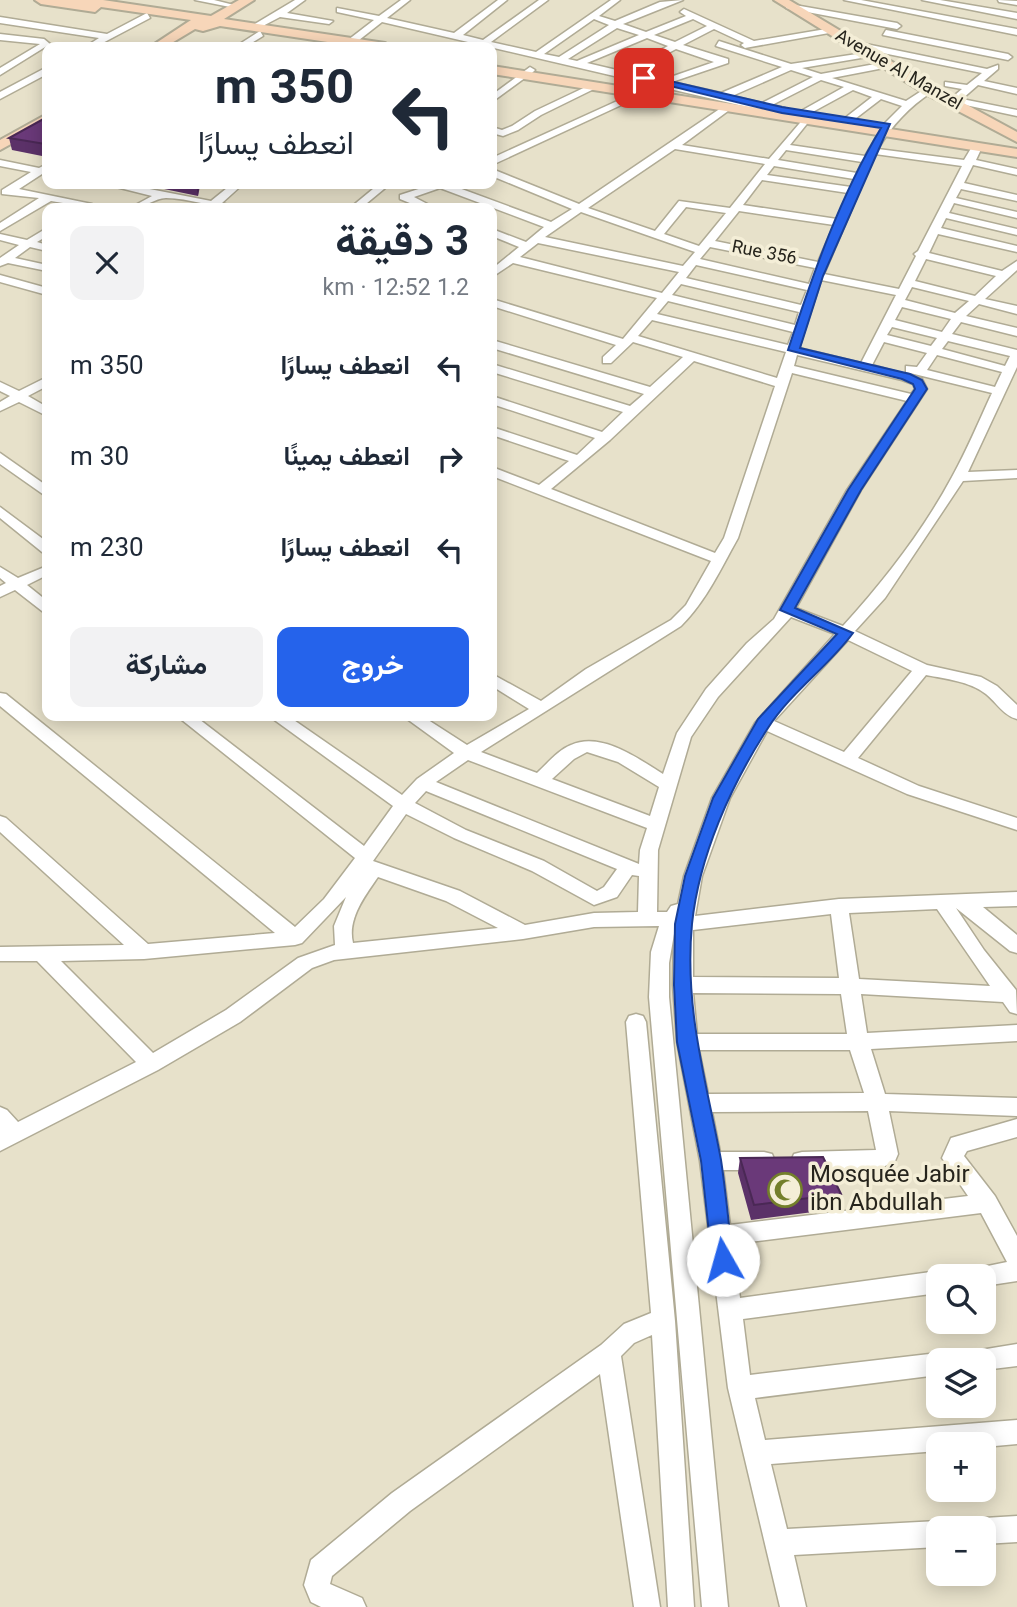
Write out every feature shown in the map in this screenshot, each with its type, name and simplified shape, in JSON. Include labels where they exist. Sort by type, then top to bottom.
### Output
[{"type":"main road","points":[[41,0],[330,42]]},
{"type":"main road","points":[[77,0],[204,23]]},
{"type":"main road","points":[[166,42],[248,0]]},
{"type":"main road","points":[[177,42],[234,2]]},
{"type":"main road","name":"Avenue Al Manzel","points":[[785,3],[865,50],[917,85],[953,101],[1017,138]]},
{"type":"main road","points":[[257,31],[306,35],[337,42]]},
{"type":"main road","points":[[497,65],[595,86],[761,106],[805,117],[848,120],[1017,153]]},
{"type":"main road","points":[[497,70],[526,72],[643,91]]},
{"type":"main road","points":[[722,101],[805,117],[1017,146]]},
{"type":"main road","points":[[0,139],[42,114]]},
{"type":"main road","points":[[0,146],[42,121]]},
{"type":"street","points":[[199,0],[234,2]]},
{"type":"street","points":[[245,42],[301,0]]},
{"type":"street","points":[[306,35],[353,0]]},
{"type":"street","points":[[354,42],[406,0]]},
{"type":"street","points":[[456,36],[503,0]]},
{"type":"street","points":[[340,10],[485,42],[544,0]]},
{"type":"street","points":[[538,54],[616,0]]},
{"type":"street","points":[[562,59],[616,24],[661,2],[679,0]]},
{"type":"street","points":[[848,0],[865,1],[1017,32]]},
{"type":"street","points":[[502,262],[672,146],[722,101],[791,67],[834,60],[865,50],[930,0],[1017,16]]},
{"type":"street","points":[[732,48],[826,29],[865,1]]},
{"type":"street","points":[[661,2],[754,44]]},
{"type":"street","points":[[785,3],[897,26]]},
{"type":"street","points":[[279,14],[329,20]]},
{"type":"street","points":[[98,42],[147,16]]},
{"type":"street","points":[[592,16],[723,62]]},
{"type":"street","points":[[579,63],[693,16]]},
{"type":"street","points":[[0,20],[108,37]]},
{"type":"street","points":[[965,30],[974,23]]},
{"type":"street","points":[[624,73],[714,25]]},
{"type":"street","points":[[34,41],[59,29]]},
{"type":"street","points":[[886,33],[1008,57]]},
{"type":"street","points":[[0,37],[42,43]]},
{"type":"street","points":[[794,37],[804,42]]},
{"type":"street","points":[[5,949],[41,953],[144,952],[295,938],[331,904],[367,863],[403,805],[423,783],[541,709],[592,673],[676,623],[692,607],[721,560],[731,538],[818,276],[857,184],[885,129],[908,105],[928,60],[956,38],[1017,50]]},
{"type":"street","points":[[719,44],[908,105]]},
{"type":"street","points":[[497,45],[665,82],[722,101]]},
{"type":"street","points":[[0,72],[42,46]]},
{"type":"street","points":[[865,50],[998,69]]},
{"type":"street","points":[[953,101],[998,69],[1017,50]]},
{"type":"street","points":[[497,160],[643,91],[748,53]]},
{"type":"street","points":[[824,54],[834,60]]},
{"type":"street","points":[[761,106],[820,77],[886,65]]},
{"type":"street","points":[[9,66],[42,73]]},
{"type":"street","points":[[497,94],[526,72]]},
{"type":"street","points":[[0,96],[42,74]]},
{"type":"street","points":[[948,83],[1017,91]]},
{"type":"street","points":[[497,131],[503,133],[515,128],[538,113],[595,86]]},
{"type":"street","points":[[607,360],[664,298],[805,117],[852,87]]},
{"type":"street","points":[[848,120],[878,95],[899,90]]},
{"type":"street","points":[[953,101],[1017,113]]},
{"type":"street","points":[[672,146],[857,184]]},
{"type":"street","points":[[783,147],[968,163],[1017,172]]},
{"type":"street","points":[[867,363],[976,147]]},
{"type":"street","points":[[0,163],[42,170]]},
{"type":"street","points":[[5,193],[42,172]]},
{"type":"street","name":"Rue 356","points":[[497,174],[581,209],[657,235],[818,276]]},
{"type":"street","points":[[760,177],[857,184]]},
{"type":"street","points":[[957,185],[1017,198]]},
{"type":"street","points":[[5,193],[49,197],[99,195],[125,189]]},
{"type":"street","points":[[148,189],[196,203]]},
{"type":"street","points":[[206,203],[230,189]]},
{"type":"street","points":[[361,203],[379,189]]},
{"type":"street","points":[[418,203],[404,197],[427,189]]},
{"type":"street","points":[[455,189],[492,203]]},
{"type":"street","points":[[145,203],[164,194]]},
{"type":"street","points":[[0,228],[49,197]]},
{"type":"street","points":[[949,199],[1017,215]]},
{"type":"street","points":[[657,235],[683,203],[840,223]]},
{"type":"street","points":[[497,205],[552,226]]},
{"type":"street","points":[[941,214],[1017,232]]},
{"type":"street","points":[[933,229],[1017,249]]},
{"type":"street","points":[[497,233],[685,270],[818,276],[902,292],[977,300],[1017,310]]},
{"type":"street","points":[[3,261],[42,234]]},
{"type":"street","points":[[0,237],[42,247]]},
{"type":"street","points":[[920,254],[1004,275]]},
{"type":"street","points":[[3,261],[42,267]]},
{"type":"street","points":[[502,262],[800,330]]},
{"type":"street","points":[[920,371],[959,316],[1017,264]]},
{"type":"street","points":[[685,270],[806,310]]},
{"type":"street","points":[[0,278],[42,291]]},
{"type":"street","points":[[902,292],[959,316],[1017,332]]},
{"type":"street","points":[[497,303],[783,384]]},
{"type":"street","points":[[649,316],[794,350],[920,371],[998,391]]},
{"type":"street","points":[[887,322],[945,336],[1014,362]]},
{"type":"street","points":[[880,337],[934,351],[1014,362]]},
{"type":"street","points":[[497,346],[652,392]]},
{"type":"street","points":[[540,491],[605,437],[691,357]]},
{"type":"street","points":[[715,1607],[659,997],[660,950],[681,916],[721,798],[763,723],[880,595],[959,477],[1014,362]]},
{"type":"street","points":[[647,918],[649,850],[683,737],[712,693],[753,646],[780,622],[854,490],[921,389],[914,379],[867,363]]},
{"type":"street","points":[[788,368],[916,399]]},
{"type":"street","points":[[497,370],[633,411]]},
{"type":"street","points":[[0,407],[42,384]]},
{"type":"street","points":[[0,386],[42,409]]},
{"type":"street","points":[[497,402],[605,437]]},
{"type":"street","points":[[497,433],[579,460]]},
{"type":"street","points":[[0,457],[42,489]]},
{"type":"street","points":[[497,473],[721,560]]},
{"type":"street","points":[[959,477],[1017,474]]},
{"type":"street","points":[[0,511],[42,544]]},
{"type":"street","points":[[0,571],[42,604]]},
{"type":"street","points":[[0,592],[42,572]]},
{"type":"street","points":[[787,610],[846,633],[922,669],[975,681],[991,690],[1016,711]]},
{"type":"street","points":[[847,760],[922,669]]},
{"type":"street","points":[[497,682],[541,709]]},
{"type":"street","points":[[0,698],[295,938]]},
{"type":"street","points":[[191,721],[367,863],[453,896],[523,932]]},
{"type":"street","points":[[284,721],[403,805],[460,834],[538,866],[594,898],[612,892],[628,867]]},
{"type":"street","points":[[419,721],[467,753],[656,825]]},
{"type":"street","points":[[763,723],[913,790],[1017,824]]},
{"type":"street","points":[[540,780],[568,754],[580,747],[596,746],[668,785]]},
{"type":"street","points":[[423,783],[648,875]]},
{"type":"street","points":[[0,822],[144,952]]},
{"type":"street","points":[[345,951],[342,937],[345,924],[367,863]]},
{"type":"street","points":[[594,898],[594,920]]},
{"type":"street","points":[[0,1116],[7,1138],[151,1064],[233,1016],[305,963],[345,951],[523,932],[594,920],[1017,899]]},
{"type":"street","points":[[941,901],[1013,1000]]},
{"type":"street","points":[[964,902],[1017,946]]},
{"type":"street","points":[[711,1161],[879,1160],[887,1154],[877,1102],[858,1042],[839,906]]},
{"type":"street","points":[[681,916],[687,1042],[711,1161],[740,1388],[793,1607]]},
{"type":"street","points":[[41,953],[151,1064]]},
{"type":"street","points":[[683,985],[849,986],[1013,1000]]},
{"type":"street","points":[[636,1022],[663,1321],[681,1607]]},
{"type":"street","points":[[687,1042],[858,1042],[1017,1033]]},
{"type":"street","points":[[698,1104],[877,1102],[1017,1107]]},
{"type":"street","points":[[1017,1128],[959,1144],[953,1157],[987,1203],[1017,1258]]},
{"type":"street","points":[[719,1236],[987,1203]]},
{"type":"street","points":[[996,1274],[1017,1271]]},
{"type":"street","points":[[730,1310],[926,1284]]},
{"type":"street","points":[[353,1607],[320,1593],[317,1585],[320,1570],[401,1502],[609,1353],[622,1336],[641,1325],[663,1321]]},
{"type":"street","points":[[609,1353],[647,1607]]},
{"type":"street","points":[[996,1358],[1017,1355]]},
{"type":"street","points":[[740,1388],[926,1365]]},
{"type":"street","points":[[756,1454],[1017,1432]]},
{"type":"street","points":[[996,1530],[1017,1529]]},
{"type":"street","points":[[776,1543],[926,1535]]},
{"type":"building","points":[[42,120],[42,144],[9,138]]},
{"type":"building","points":[[823,1157],[841,1194],[754,1205],[740,1158]]},
{"type":"place","name":"Mosquée Jabir ibn Abdullah","points":[[785,1190]]},
{"type":"route","points":[[644,78],[782,110],[887,126],[872,151],[817,276],[794,350],[914,379],[921,389],[854,490],[787,610],[846,633],[763,723],[721,798],[693,876],[684,924],[683,985],[687,1042],[711,1161],[723,1260]]}]
